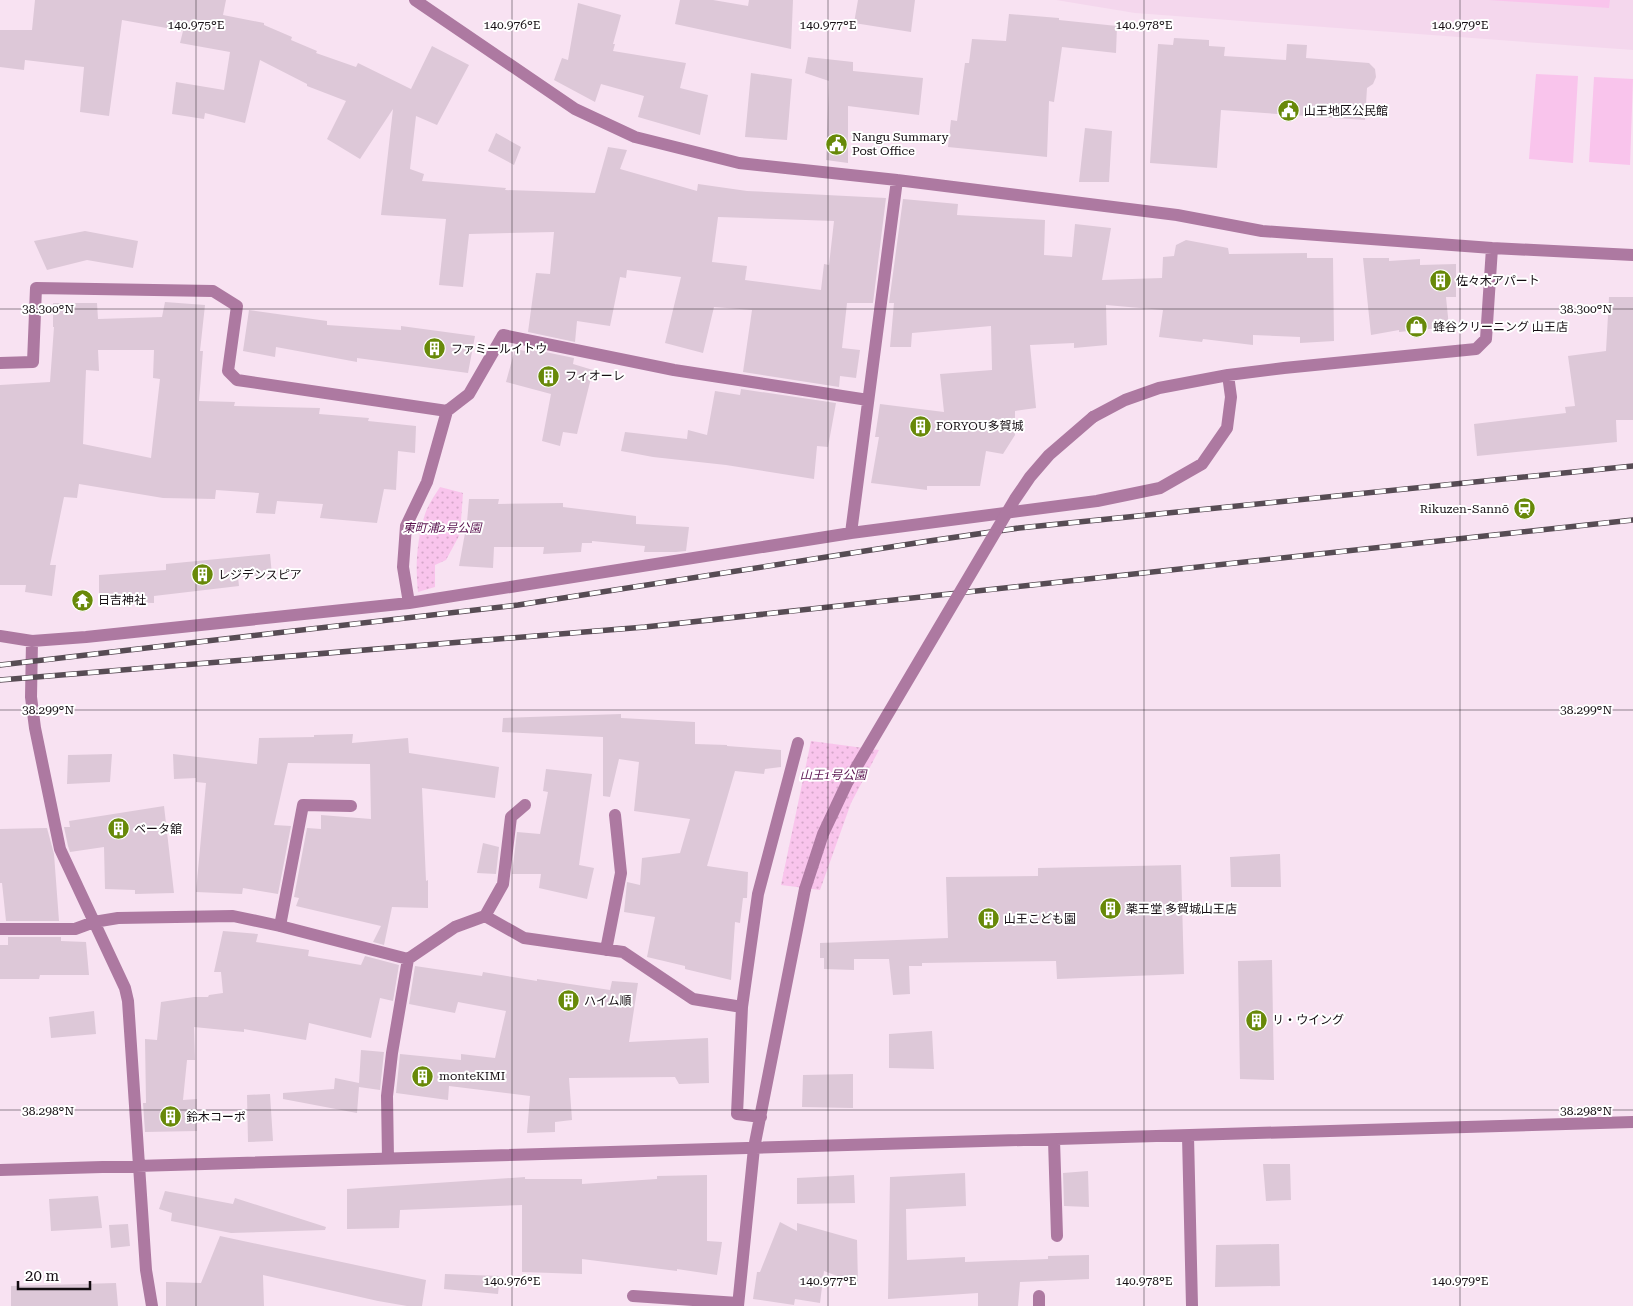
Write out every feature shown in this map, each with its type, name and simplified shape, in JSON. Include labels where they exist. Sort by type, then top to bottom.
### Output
[{"type":"street","points":[[415,0],[575,108],[635,137],[739,163],[897,180],[1177,215],[1262,231],[1633,256]]},
{"type":"street","points":[[851,533],[897,180]]},
{"type":"street","points":[[634,1296],[738,1304],[754,1148],[805,889],[823,834],[847,783],[1015,499],[1049,454],[1093,417],[1125,400],[1159,388],[1228,375],[1284,368],[1476,349],[1486,339],[1492,248]]},
{"type":"street","points":[[0,363],[34,362],[36,288],[213,291],[237,306],[228,371],[237,380],[447,411]]},
{"type":"street","points":[[409,603],[404,567],[406,526],[427,482],[447,411],[470,394],[503,335],[674,370],[868,400]]},
{"type":"street","points":[[0,636],[32,641],[86,637],[409,603],[851,533],[1097,501],[1160,488],[1202,464],[1227,428],[1231,397],[1228,375]]},
{"type":"street","points":[[32,641],[31,697],[35,728],[60,849],[125,988],[128,1001],[146,1270],[152,1306]]},
{"type":"street","points":[[761,1117],[737,1114],[742,1007],[758,894],[798,743]]},
{"type":"street","points":[[280,926],[303,805],[351,806]]},
{"type":"street","points":[[388,1159],[387,1096],[392,1053],[408,958],[455,927],[485,916],[503,884],[511,817],[525,805]]},
{"type":"street","points":[[606,950],[621,873],[615,815]]},
{"type":"street","points":[[0,929],[75,929],[94,922],[118,918],[234,916],[408,958]]},
{"type":"street","points":[[485,916],[524,938],[623,952],[693,999],[742,1007]]},
{"type":"street","points":[[0,1170],[1633,1122]]},
{"type":"street","points":[[1188,1136],[1192,1306]]},
{"type":"street","points":[[1054,1140],[1056,1236]]},
{"type":"shaded area","points":[[1056,0],[1633,0],[1633,50],[1135,13]]},
{"type":"green space","points":[[1489,0],[1610,0],[1609,8]]},
{"type":"green space","points":[[1536,74],[1578,76],[1573,163],[1529,159]]},
{"type":"green space","points":[[1594,77],[1633,79],[1630,165],[1589,162]]},
{"type":"green space","name":"東町浦2号公園","points":[[440,487],[463,493],[460,534],[446,560],[435,565],[435,587],[418,592],[418,543],[422,523],[426,511]]},
{"type":"green space","name":"山王1号公園","points":[[811,741],[879,750],[851,803],[820,890],[781,885]]},
{"type":"building","points":[[35,0],[226,0],[223,15],[264,23],[264,25],[292,37],[291,40],[317,51],[316,53],[356,67],[358,63],[411,89],[432,46],[469,65],[437,125],[416,116],[410,169],[424,174],[422,181],[506,188],[505,190],[595,193],[608,147],[627,150],[620,169],[697,191],[698,184],[747,191],[886,198],[873,303],[847,303],[842,348],[860,350],[856,378],[840,376],[839,387],[743,372],[752,310],[714,307],[703,353],[665,343],[681,277],[627,270],[626,278],[620,277],[610,326],[577,321],[575,342],[528,332],[536,273],[550,274],[554,232],[469,234],[463,287],[439,285],[446,219],[381,215],[393,109],[360,159],[327,139],[346,101],[307,86],[307,84],[260,60],[245,123],[205,113],[204,119],[172,114],[176,82],[224,90],[230,52],[180,43],[183,31],[122,20],[109,116],[80,112],[84,67],[25,60],[24,70],[0,67],[0,30],[32,30]],"holes":[[[718,217],[834,221],[829,265],[824,264],[821,290],[745,280],[747,266],[712,262]]]},
{"type":"building","points":[[680,0],[713,0],[748,6],[749,0],[793,0],[791,49],[675,24]]},
{"type":"building","points":[[858,0],[915,0],[911,32],[854,23]]},
{"type":"building","points":[[578,3],[621,15],[613,44],[615,44],[613,51],[686,63],[680,88],[708,95],[700,135],[638,117],[644,96],[601,84],[595,102],[554,80],[562,58],[568,60]]},
{"type":"building","points":[[1009,14],[1059,18],[1059,20],[1117,26],[1116,53],[1062,47],[1054,102],[1049,101],[1047,157],[948,147],[951,120],[957,121],[965,63],[969,63],[972,39],[1006,41]]},
{"type":"building","points":[[1174,38],[1209,40],[1209,46],[1225,47],[1224,56],[1286,60],[1287,44],[1307,45],[1306,58],[1369,63],[1375,69],[1376,77],[1373,84],[1367,88],[1365,120],[1221,110],[1217,168],[1150,163],[1158,44],[1173,45]]},
{"type":"building","points":[[808,57],[853,62],[853,71],[923,78],[919,115],[848,106],[848,163],[826,160],[829,81],[805,73]]},
{"type":"building","points":[[751,73],[792,79],[787,140],[745,137]]},
{"type":"building","points":[[1085,128],[1112,131],[1109,182],[1079,182]]},
{"type":"building","points":[[496,133],[521,147],[514,165],[488,151]]},
{"type":"building","points":[[903,199],[958,204],[957,215],[1045,220],[1044,255],[1072,257],[1075,224],[1111,228],[1102,280],[1162,278],[1163,257],[1174,256],[1176,245],[1186,240],[1228,248],[1229,254],[1307,253],[1307,258],[1333,258],[1334,341],[1300,343],[1300,337],[1253,335],[1253,345],[1203,339],[1202,342],[1159,337],[1163,310],[1106,305],[1107,345],[1074,348],[1074,343],[1030,345],[1036,408],[1015,411],[1015,435],[1003,454],[986,451],[980,486],[927,486],[927,490],[871,483],[879,437],[875,437],[880,404],[944,412],[940,374],[992,370],[991,326],[912,333],[911,347],[890,347],[894,303],[889,303]]},
{"type":"building","points":[[85,231],[138,241],[133,268],[87,260],[47,270],[34,241]]},
{"type":"building","points":[[1363,258],[1389,258],[1389,261],[1420,259],[1420,265],[1456,264],[1456,297],[1446,297],[1449,327],[1399,332],[1399,330],[1371,335]]},
{"type":"building","points":[[1609,297],[1633,297],[1633,420],[1616,420],[1617,442],[1477,456],[1474,424],[1566,413],[1565,407],[1575,406],[1568,356],[1606,351]]},
{"type":"building","points":[[165,302],[205,305],[200,351],[203,351],[199,401],[235,402],[234,406],[320,408],[319,414],[369,418],[368,421],[416,426],[415,453],[398,451],[396,490],[384,489],[377,523],[320,518],[323,504],[277,501],[275,514],[256,513],[259,493],[216,490],[215,499],[163,498],[79,484],[77,498],[64,497],[50,565],[56,565],[52,596],[25,592],[26,585],[0,585],[0,385],[50,382],[54,327],[53,303],[97,303],[98,319],[162,317]],"holes":[[[98,350],[154,350],[153,378],[160,379],[151,458],[83,444],[86,370],[99,371]]]},
{"type":"building","points":[[249,310],[327,321],[327,325],[401,330],[401,326],[475,336],[468,373],[357,358],[357,362],[276,347],[275,357],[243,351]]},
{"type":"building","name":"フィオーレ","points":[[526,348],[574,358],[573,364],[593,370],[577,434],[563,432],[560,446],[542,441],[551,394],[506,382],[515,349],[525,351]]},
{"type":"building","points":[[741,389],[836,403],[828,447],[817,446],[814,479],[621,451],[625,432],[687,439],[688,430],[707,435],[715,391],[740,395]]},
{"type":"building","points":[[469,499],[499,499],[498,504],[563,503],[563,507],[636,516],[636,524],[689,527],[686,551],[644,552],[645,546],[592,541],[592,543],[582,543],[581,552],[543,554],[544,547],[494,547],[493,568],[459,566]]},
{"type":"building","points":[[270,554],[272,575],[238,577],[239,586],[154,596],[154,603],[99,602],[99,575],[166,570],[166,564]]},
{"type":"building","points":[[621,714],[621,718],[695,722],[695,744],[781,750],[781,767],[765,769],[764,774],[735,771],[707,866],[748,872],[747,898],[743,898],[740,923],[735,922],[731,980],[685,969],[685,966],[647,957],[655,917],[624,912],[627,882],[640,885],[642,858],[680,853],[690,819],[634,811],[639,762],[619,759],[610,797],[603,796],[603,737],[502,732],[503,718]]},
{"type":"building","points":[[353,734],[352,743],[408,738],[409,753],[499,767],[495,798],[422,788],[428,908],[392,907],[384,945],[373,942],[381,926],[296,906],[299,898],[294,897],[307,828],[321,829],[321,815],[371,819],[370,764],[288,763],[274,825],[291,826],[278,894],[243,888],[242,894],[196,892],[206,783],[196,782],[196,778],[174,779],[173,754],[257,764],[259,738]]},
{"type":"building","points":[[112,754],[110,782],[67,784],[68,755]]},
{"type":"building","points":[[546,769],[592,774],[579,865],[594,868],[587,899],[539,888],[541,874],[512,874],[517,832],[540,834],[548,792],[543,791]]},
{"type":"building","points":[[164,806],[174,893],[135,894],[135,890],[105,889],[104,847],[70,852],[64,827],[70,827],[69,821]]},
{"type":"building","points":[[47,828],[54,854],[59,921],[6,921],[2,883],[0,883],[0,829]]},
{"type":"building","points":[[483,843],[499,847],[496,874],[477,873]]},
{"type":"building","points":[[1280,854],[1281,887],[1231,887],[1230,857]]},
{"type":"building","points":[[1181,865],[1184,974],[1057,979],[1056,961],[922,963],[922,966],[909,966],[910,994],[893,995],[889,959],[854,959],[854,970],[824,969],[824,958],[820,958],[820,943],[948,938],[946,877],[1038,876],[1038,868]]},
{"type":"building","points":[[223,931],[258,934],[256,942],[309,950],[308,956],[361,965],[365,956],[399,965],[393,1001],[380,998],[371,1038],[309,1023],[306,1040],[244,1029],[244,1032],[194,1027],[195,1060],[187,1060],[183,1100],[197,1099],[197,1131],[145,1132],[143,1103],[146,1103],[145,1039],[157,1040],[161,1002],[208,997],[209,995],[223,993],[221,972],[214,972]]},
{"type":"building","points":[[8,937],[61,937],[61,941],[86,942],[89,975],[40,975],[39,979],[0,979],[0,945],[8,945]]},
{"type":"building","name":"リ・ウイング","points":[[1272,960],[1274,1080],[1240,1079],[1238,961]]},
{"type":"building","points":[[415,966],[482,976],[483,972],[610,990],[612,981],[638,983],[629,1042],[708,1038],[709,1083],[679,1084],[675,1077],[569,1078],[572,1120],[555,1122],[555,1132],[527,1133],[530,1096],[449,1086],[448,1100],[396,1093],[400,1054],[461,1060],[461,1054],[495,1058],[506,1011],[458,1002],[455,1013],[409,1004]]},
{"type":"building","points":[[94,1011],[96,1034],[51,1038],[49,1017]]},
{"type":"building","points":[[932,1031],[934,1069],[889,1068],[889,1034]]},
{"type":"building","points":[[361,1050],[384,1052],[380,1090],[359,1087],[357,1113],[283,1099],[283,1093],[334,1089],[335,1078],[359,1083]]},
{"type":"building","points":[[853,1074],[853,1108],[802,1107],[803,1075]]},
{"type":"building","points":[[270,1094],[273,1141],[248,1142],[247,1095]]},
{"type":"building","points":[[1263,1164],[1290,1164],[1291,1200],[1266,1201]]},
{"type":"building","points":[[1088,1171],[1089,1207],[1064,1206],[1063,1173]]},
{"type":"building","points":[[965,1173],[966,1206],[906,1209],[907,1260],[965,1257],[965,1262],[1048,1259],[1048,1256],[1089,1255],[1089,1279],[1020,1282],[1018,1306],[978,1306],[978,1293],[888,1299],[890,1177]]},
{"type":"building","points":[[707,1175],[707,1241],[722,1242],[717,1275],[582,1259],[582,1274],[522,1272],[522,1205],[400,1210],[399,1228],[347,1229],[347,1189],[525,1177],[525,1179],[582,1179],[582,1184],[657,1179],[657,1176]]},
{"type":"building","points":[[854,1175],[855,1203],[797,1204],[797,1178]]},
{"type":"building","points":[[165,1191],[233,1204],[235,1198],[326,1227],[325,1230],[231,1233],[171,1221],[172,1213],[159,1209]]},
{"type":"building","points":[[98,1196],[102,1228],[51,1231],[49,1199]]},
{"type":"building","points":[[780,1222],[797,1231],[797,1223],[857,1240],[858,1284],[824,1271],[820,1303],[795,1299],[794,1305],[753,1299],[757,1272],[760,1272]]},
{"type":"building","points":[[128,1224],[130,1246],[111,1248],[109,1225]]},
{"type":"building","points":[[220,1236],[426,1280],[422,1306],[407,1306],[378,1301],[263,1275],[264,1306],[166,1306],[166,1282],[201,1283]]},
{"type":"building","points":[[1279,1244],[1280,1286],[1215,1287],[1216,1245]]},
{"type":"building","points":[[445,1274],[500,1276],[498,1294],[444,1289]]},
{"type":"building","points":[[116,1283],[118,1306],[11,1306],[11,1286]]},
{"type":"railway","points":[[0,665],[518,605],[1019,528],[1633,466]]},
{"type":"railway","points":[[0,680],[645,627],[1633,520]]},
{"type":"place","name":"山王地区公民館","points":[[1288,111]]},
{"type":"place","name":"Nangu Summary Post Office","points":[[836,144]]},
{"type":"place","name":"佐々木アパート","points":[[1440,281]]},
{"type":"place","name":"蜂谷クリーニング 山王店","points":[[1417,327]]},
{"type":"place","name":"ファミールイトウ","points":[[435,349]]},
{"type":"place","name":"フィオーレ","points":[[549,376]]},
{"type":"place","name":"FORYOU多賀城","points":[[920,426]]},
{"type":"place","name":"Rikuzen-Sannō","points":[[1525,509]]},
{"type":"place","name":"レジデンスピア","points":[[202,575]]},
{"type":"place","name":"日吉神社","points":[[82,600]]},
{"type":"place","name":"ベータ舘","points":[[118,829]]},
{"type":"place","name":"薬王堂 多賀城山王店","points":[[1110,909]]},
{"type":"place","name":"山王こども園","points":[[988,919]]},
{"type":"place","name":"ハイム順","points":[[568,1001]]},
{"type":"place","name":"リ・ウイング","points":[[1256,1020]]},
{"type":"place","name":"monteKIMI","points":[[423,1076]]},
{"type":"place","name":"鈴木コーポ","points":[[170,1117]]}]
